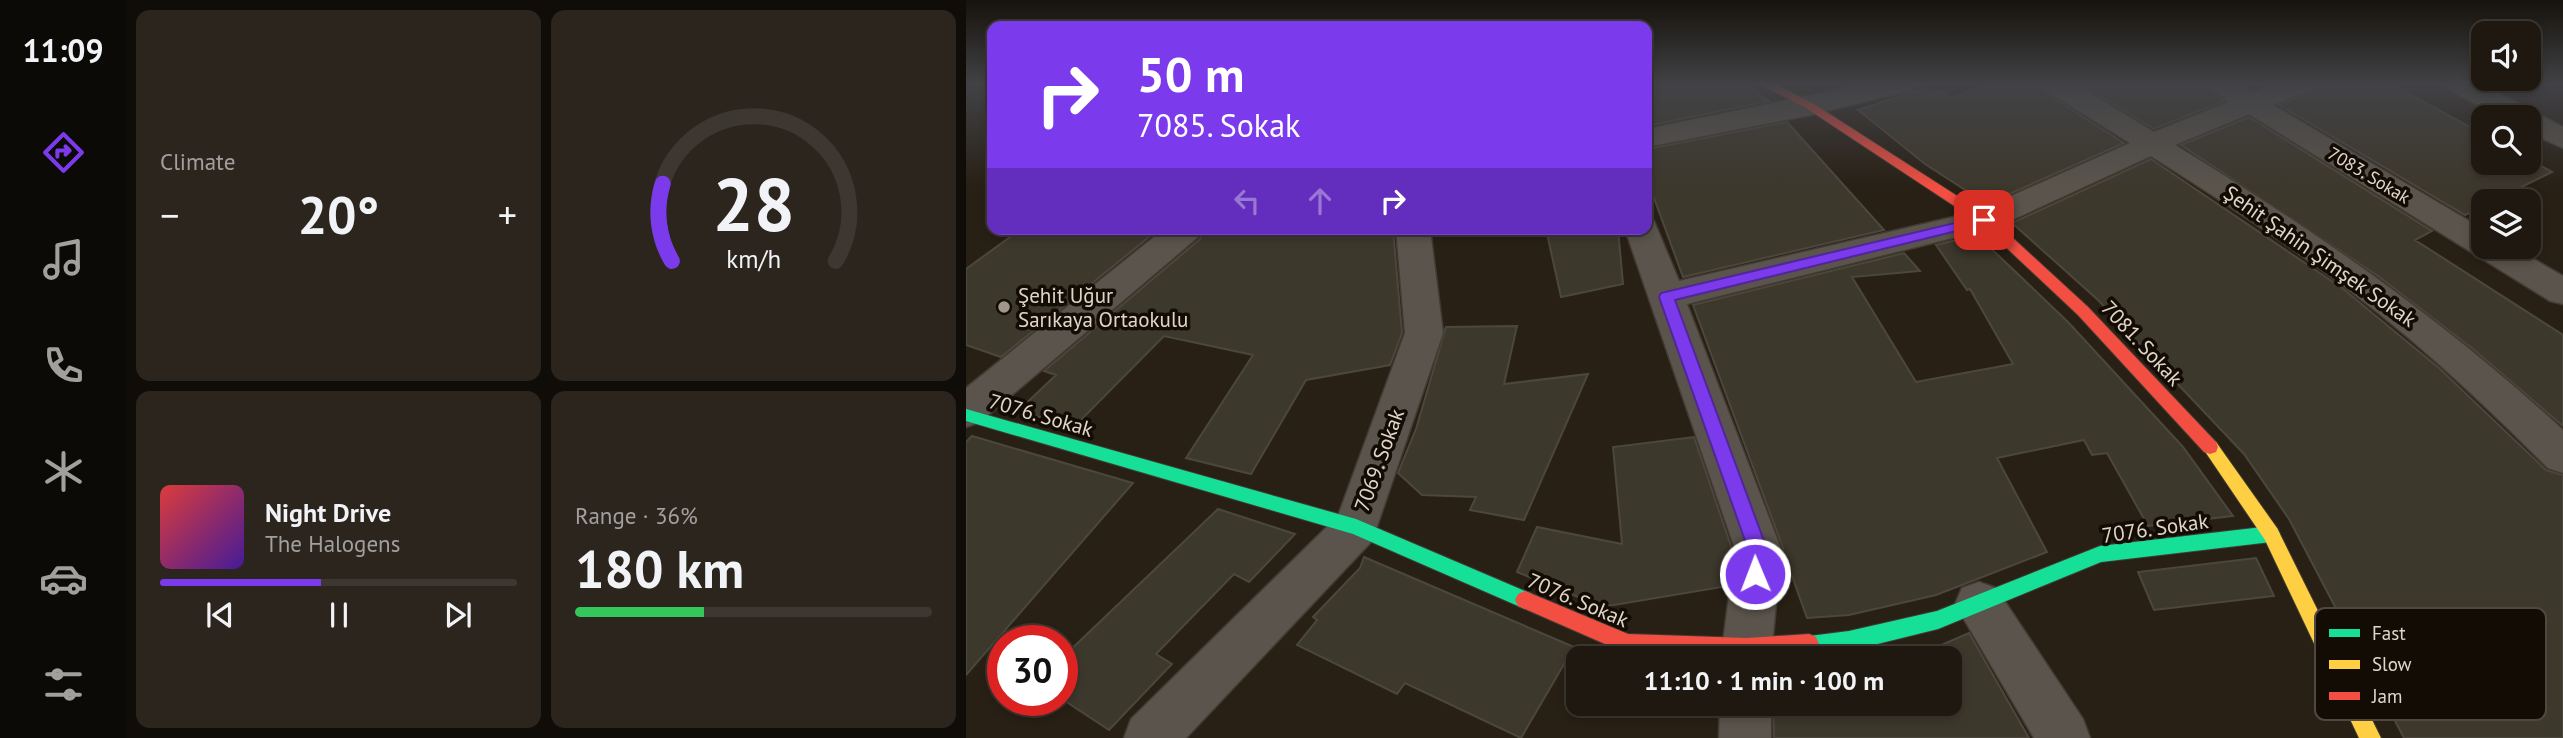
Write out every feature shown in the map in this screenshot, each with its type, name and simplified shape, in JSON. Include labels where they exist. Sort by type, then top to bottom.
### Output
[{"type":"street","points":[[1652,137],[1747,118]]},
{"type":"street","name":"7081. Sokak","points":[[1829,118],[1984,220],[2083,311],[2199,433],[2227,467],[2271,534],[2315,625]]},
{"type":"street","name":"Şehit Şahin Şimşek Sokak","points":[[2112,118],[2211,178],[2391,304],[2496,392],[2563,456]]},
{"type":"street","points":[[1666,297],[1984,220],[2213,118]]},
{"type":"street","name":"7083. Sokak","points":[[2276,118],[2471,237]]},
{"type":"street","points":[[2541,127],[2563,139]]},
{"type":"street","points":[[966,413],[1179,235]]},
{"type":"street","name":"7069. Sokak","points":[[1150,738],[1356,527],[1424,333],[1414,235]]},
{"type":"street","points":[[1644,235],[1758,549],[1747,646]]},
{"type":"street","points":[[2508,259],[2563,292]]},
{"type":"street","name":"7076. Sokak","points":[[966,413],[1356,527],[1628,644],[1654,646]]},
{"type":"street","name":"7076. Sokak","points":[[1801,646],[1849,640],[1938,620],[2101,554],[2271,534]]},
{"type":"street","points":[[1979,604],[2064,738]]},
{"type":"street","points":[[1745,738],[1746,716]]},
{"type":"street","name":"7081. Sokak","points":[[2361,720],[2370,738]]},
{"type":"building","points":[[1652,118],[1684,118],[1652,125]]},
{"type":"building","points":[[1868,118],[2085,118],[2124,143],[1987,204],[1925,164]]},
{"type":"building","points":[[2137,118],[2180,118],[2154,129]]},
{"type":"building","points":[[2251,118],[2432,231],[2415,240],[2563,335],[2563,426],[2473,349],[2378,276],[2181,145]]},
{"type":"building","points":[[2302,118],[2454,118],[2471,127],[2471,175],[2541,175],[2541,166],[2552,172],[2517,189],[2471,189],[2471,212],[2465,215]]},
{"type":"building","points":[[1787,122],[1884,230],[1683,277],[1652,193],[1652,148]]},
{"type":"building","points":[[2151,159],[2342,288],[2439,368],[2546,470],[2563,475],[2563,738],[2404,738],[2395,720],[2546,720],[2546,608],[2336,608],[2289,519],[2244,454],[2098,300],[2012,223]]},
{"type":"building","name":"Şehit Uğur Sarıkaya Ortaokulu","points":[[1013,235],[1152,235],[1001,357],[966,345],[966,269]]},
{"type":"building","points":[[1202,235],[1394,235],[1402,333],[1390,365],[1306,380],[1251,474],[1186,458],[1253,355],[1164,336],[1074,427],[1018,411],[1056,375],[1044,371]]},
{"type":"building","points":[[1547,235],[1619,235],[1623,284],[1561,297]]},
{"type":"building","points":[[1977,235],[2068,322],[2183,447],[2233,516],[2148,526],[2107,453],[2092,455],[2084,440],[1997,458],[2047,552],[1936,595],[1849,615],[1807,618],[1792,576],[1781,578],[1783,548],[1693,305],[1904,253],[1920,271],[1852,277],[1916,382],[2013,364],[1970,289],[1967,290],[1936,245]]},
{"type":"building","points":[[1517,326],[1504,384],[1588,374],[1524,520],[1470,510],[1476,497],[1422,495],[1398,473],[1416,429],[1446,327]]},
{"type":"building","points":[[972,436],[1133,483],[1009,625],[987,625],[987,651],[966,675],[966,442]]},
{"type":"building","points":[[1694,437],[1732,549],[1728,586],[1602,607],[1517,572],[1537,527],[1622,544],[1613,447]]},
{"type":"building","points":[[1218,509],[1295,534],[1249,582],[1234,574],[1156,654],[1172,664],[1109,730],[1078,710],[1078,643]]},
{"type":"building","points":[[1364,557],[1572,646],[1566,646],[1566,661],[1521,738],[1405,683],[1397,694],[1297,645],[1317,620],[1313,617],[1360,568]]},
{"type":"building","points":[[2256,558],[2274,596],[2154,610],[2138,572]]},
{"type":"building","points":[[1969,633],[2029,738],[1774,738],[1773,716],[1962,716],[1962,646],[1939,646]]},
{"type":"traffic: fast","points":[[966,415],[1356,527],[1525,600]]},
{"type":"traffic: fast","points":[[1809,644],[1849,641],[1938,620],[2100,554],[2271,534]]},
{"type":"traffic: slow","points":[[2210,447],[2271,534],[2315,625]]},
{"type":"traffic: slow","points":[[2361,720],[2370,738]]},
{"type":"traffic: jam","points":[[1829,118],[1985,220],[2083,311],[2210,447]]},
{"type":"traffic: jam","points":[[1525,600],[1628,644],[1747,648],[1809,644]]},
{"type":"place","name":"Şehit Uğur Sarıkaya Ortaokulu","points":[[1004,307]]},
{"type":"route","points":[[1755,574],[1758,549],[1666,297],[1984,220]]}]
